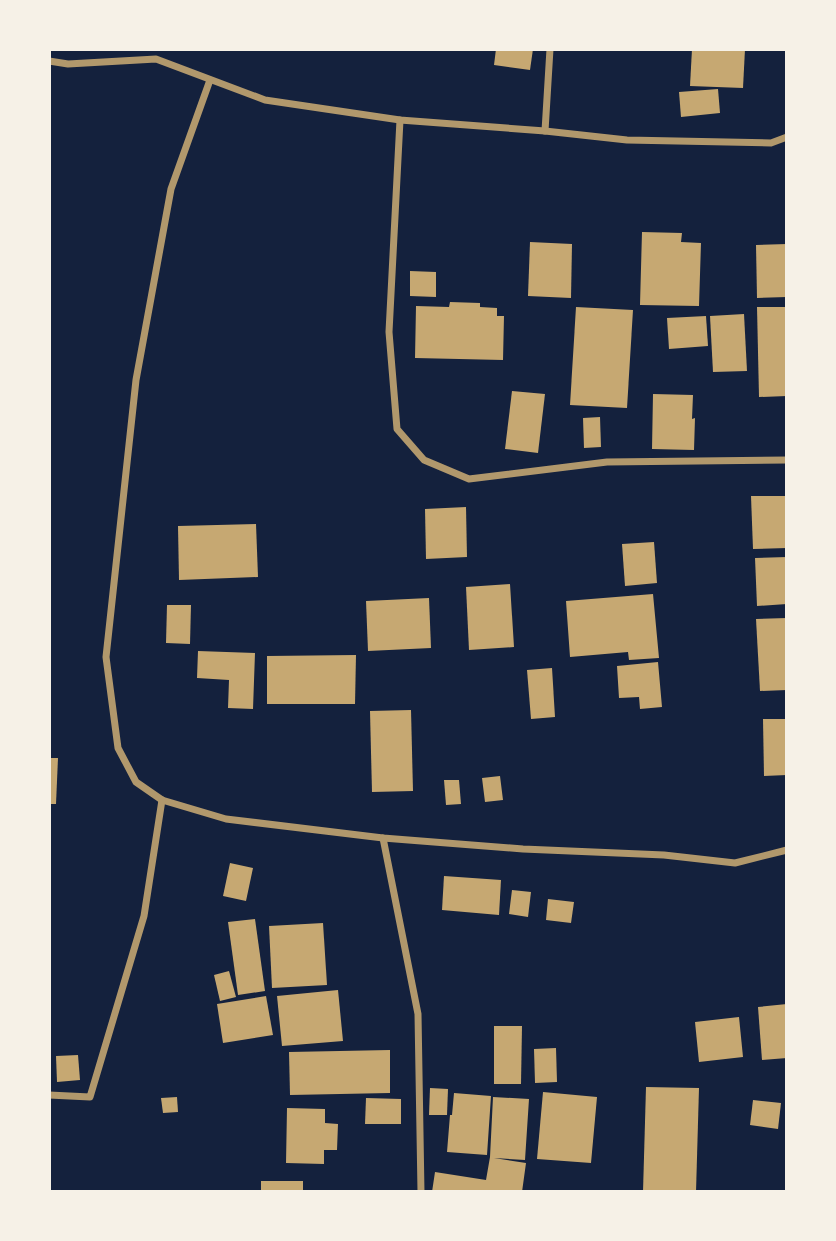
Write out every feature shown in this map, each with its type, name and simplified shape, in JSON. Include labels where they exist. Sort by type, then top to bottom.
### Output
[{"type":"street","points":[[545,131],[550,49]]},
{"type":"street","points":[[49,61],[68,64],[156,59],[265,100],[400,120],[628,140],[771,143],[787,137]]},
{"type":"street","points":[[210,80],[171,189],[138,366],[106,657],[118,748],[136,782],[162,800],[226,820],[383,838],[523,849],[664,855],[735,863],[787,850]]},
{"type":"street","points":[[400,120],[388,332],[397,429],[424,460],[469,479],[607,462],[787,460]]},
{"type":"street","points":[[49,1095],[90,1097],[144,916],[162,800]]},
{"type":"street","points":[[383,838],[418,1014],[421,1192]]},
{"type":"building","points":[[496,49],[533,49],[530,70],[494,65]]},
{"type":"building","points":[[692,49],[745,49],[743,88],[690,86]]},
{"type":"building","points":[[718,89],[720,113],[681,117],[679,92]]},
{"type":"building","points":[[642,232],[682,233],[681,242],[701,243],[699,306],[640,305]]},
{"type":"building","points":[[530,242],[572,244],[571,298],[528,296]]},
{"type":"building","points":[[787,244],[787,297],[757,298],[756,245]]},
{"type":"building","points":[[410,271],[436,272],[436,297],[410,296]]},
{"type":"building","points":[[450,302],[480,303],[480,307],[497,308],[497,316],[504,316],[503,360],[415,358],[416,306],[449,307]]},
{"type":"building","points":[[576,307],[633,310],[627,408],[570,405]]},
{"type":"building","points":[[757,307],[787,307],[787,396],[759,397]]},
{"type":"building","points":[[744,314],[747,371],[713,372],[710,316]]},
{"type":"building","points":[[706,316],[708,346],[669,349],[667,318]]},
{"type":"building","points":[[512,391],[545,394],[538,453],[505,449]]},
{"type":"building","points":[[653,394],[693,395],[694,450],[652,449]]},
{"type":"building","points":[[600,417],[601,447],[584,448],[583,418]]},
{"type":"building","points":[[751,496],[787,496],[787,548],[753,549]]},
{"type":"building","points":[[466,507],[467,557],[426,559],[425,509]]},
{"type":"building","points":[[256,524],[258,577],[179,580],[178,526]]},
{"type":"building","points":[[654,542],[657,583],[625,586],[622,544]]},
{"type":"building","points":[[787,557],[787,604],[757,606],[755,558]]},
{"type":"building","points":[[510,584],[514,647],[469,650],[466,587]]},
{"type":"building","points":[[653,594],[659,658],[629,660],[628,652],[570,657],[566,601]]},
{"type":"building","points":[[429,598],[431,648],[368,651],[366,601]]},
{"type":"building","points":[[167,605],[191,605],[190,644],[166,643]]},
{"type":"building","points":[[787,618],[787,690],[760,691],[756,619]]},
{"type":"building","points":[[198,651],[255,653],[253,709],[228,708],[229,680],[197,678]]},
{"type":"building","points":[[356,655],[355,704],[267,704],[267,656]]},
{"type":"building","points":[[658,662],[662,707],[640,709],[639,697],[619,698],[617,666]]},
{"type":"building","points":[[552,668],[555,717],[531,719],[527,670]]},
{"type":"building","points":[[411,710],[413,791],[372,792],[370,711]]},
{"type":"building","points":[[763,719],[787,719],[787,775],[764,776]]},
{"type":"building","points":[[49,758],[58,758],[56,804],[49,804]]},
{"type":"building","points":[[500,776],[503,800],[485,802],[482,778]]},
{"type":"building","points":[[444,780],[459,780],[461,804],[446,805]]},
{"type":"building","points":[[230,863],[253,868],[246,901],[223,896]]},
{"type":"building","points":[[444,876],[501,880],[499,915],[442,910]]},
{"type":"building","points":[[512,890],[531,892],[528,917],[509,914]]},
{"type":"building","points":[[548,899],[574,902],[571,923],[546,920]]},
{"type":"building","points":[[255,919],[265,991],[238,995],[228,922]]},
{"type":"building","points":[[323,923],[327,985],[272,988],[269,926]]},
{"type":"building","points":[[229,971],[236,997],[220,1001],[214,975]]},
{"type":"building","points":[[338,990],[343,1041],[282,1046],[277,996]]},
{"type":"building","points":[[266,996],[273,1035],[223,1043],[217,1004]]},
{"type":"building","points":[[787,1004],[787,1058],[762,1060],[758,1007]]},
{"type":"building","points":[[739,1017],[743,1057],[699,1062],[695,1022]]},
{"type":"building","points":[[494,1026],[522,1026],[521,1084],[494,1084]]},
{"type":"building","points":[[556,1048],[557,1082],[535,1083],[534,1049]]},
{"type":"building","points":[[390,1050],[390,1093],[290,1095],[289,1052]]},
{"type":"building","points":[[78,1055],[80,1080],[57,1082],[56,1056]]},
{"type":"building","points":[[646,1087],[699,1088],[696,1192],[643,1192]]},
{"type":"building","points":[[430,1088],[448,1089],[447,1115],[429,1115]]},
{"type":"building","points":[[543,1092],[597,1097],[591,1163],[537,1159]]},
{"type":"building","points":[[454,1093],[491,1096],[487,1155],[447,1152]]},
{"type":"building","points":[[177,1097],[178,1112],[163,1113],[161,1098]]},
{"type":"building","points":[[493,1097],[529,1099],[525,1160],[494,1158],[526,1163],[522,1192],[432,1192],[435,1172],[486,1180]]},
{"type":"building","points":[[366,1098],[401,1099],[401,1124],[365,1124]]},
{"type":"building","points":[[753,1100],[781,1103],[778,1129],[750,1125]]},
{"type":"building","points":[[287,1108],[325,1109],[325,1123],[338,1124],[337,1150],[324,1150],[324,1164],[286,1163]]},
{"type":"building","points":[[261,1181],[303,1181],[303,1192],[261,1192]]}]
